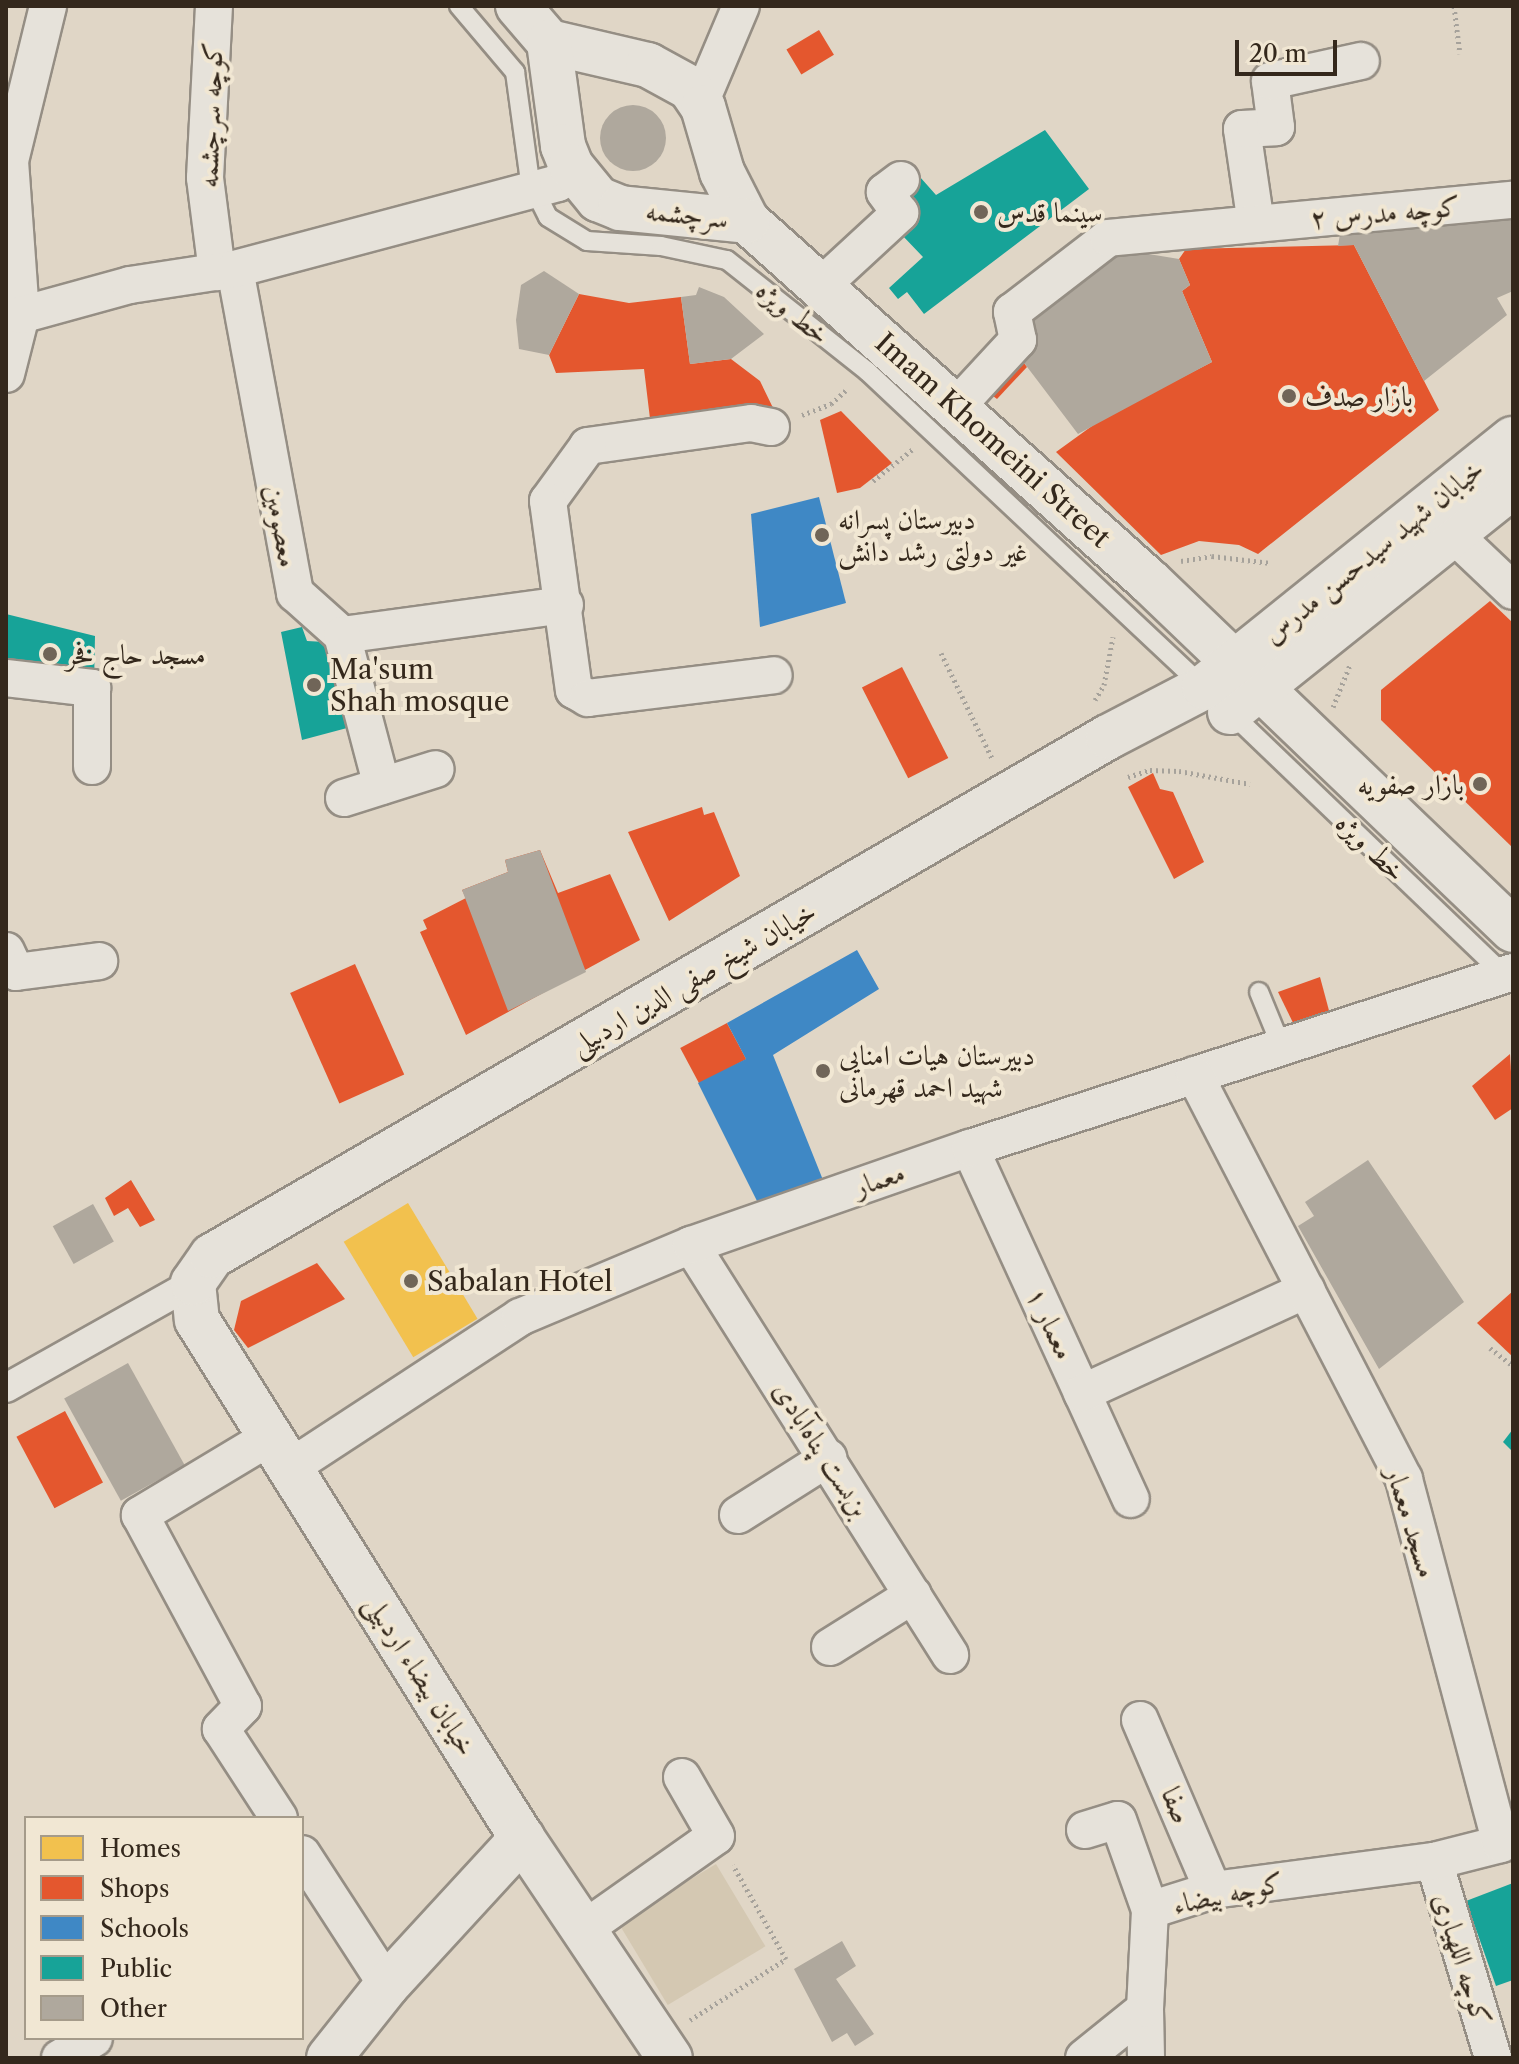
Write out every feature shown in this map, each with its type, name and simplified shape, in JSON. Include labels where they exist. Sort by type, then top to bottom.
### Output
[{"type":"main road","name":"سرچشمه","points":[[539,20],[671,73],[700,103],[722,172],[754,228]]},
{"type":"main road","name":"سرچشمه","points":[[539,20],[571,166],[598,199],[620,208],[754,228]]},
{"type":"main road","name":"Imam Khomeini Street","points":[[754,228],[826,281],[951,412],[1166,590],[1232,688],[1513,930]]},
{"type":"main road","name":"خیابان شهید سیدحسن مدرس","points":[[1232,688],[1440,521],[1513,439]]},
{"type":"main road","name":"خیابان شهید سیدحسن مدرس","points":[[1440,521],[1513,486]]},
{"type":"main road","name":"خیابان شیخ صفی الدین اردبیلی","points":[[193,1283],[212,1256],[1009,794],[1232,688]]},
{"type":"main road","name":"خیابان بیضاء اردبیلی","points":[[193,1283],[197,1320],[522,1838],[664,2049]]},
{"type":"main road","points":[[329,2058],[387,1985],[522,1838]]},
{"type":"street","points":[[6,374],[13,315],[8,160],[48,6]]},
{"type":"street","name":"کوچه سرچشمه","points":[[208,7],[205,178],[226,270]]},
{"type":"street","points":[[700,103],[743,11]]},
{"type":"street","points":[[1256,224],[1242,129],[1276,127],[1270,81],[1361,61]]},
{"type":"street","points":[[13,315],[130,285],[226,270],[533,190],[558,183],[571,166]]},
{"type":"street","points":[[826,281],[900,213],[885,192],[901,180]]},
{"type":"street","name":"کوچه مدرس ۲","points":[[951,412],[1018,340],[1012,312],[1108,238],[1513,200]]},
{"type":"street","name":"معصومین","points":[[226,270],[295,593],[342,635]]},
{"type":"street","points":[[771,427],[751,423],[588,446],[548,501],[565,605],[574,690],[588,698],[774,675]]},
{"type":"street","points":[[1440,521],[1513,591]]},
{"type":"street","points":[[382,786],[342,635],[565,605]]},
{"type":"street","points":[[6,678],[92,688],[92,766]]},
{"type":"street","points":[[344,798],[436,769]]},
{"type":"street","points":[[6,951],[16,972],[99,961]]},
{"type":"street","name":"معمار","points":[[278,1816],[221,1729],[243,1706],[140,1515],[280,1452],[520,1317],[691,1245],[970,1148],[1511,977]]},
{"type":"street","name":"مسجد معمار","points":[[1195,1075],[1404,1479],[1501,1844],[1434,1861]]},
{"type":"street","name":"معمار ۱","points":[[970,1148],[1131,1499]]},
{"type":"street","name":"بن‌بست پناه‌آبادی","points":[[691,1245],[950,1655]]},
{"type":"street","points":[[6,1388],[193,1283]]},
{"type":"street","points":[[1082,1393],[1306,1290]]},
{"type":"street","points":[[738,1515],[828,1458]]},
{"type":"street","points":[[830,1647],[913,1595]]},
{"type":"street","name":"صفا","points":[[1140,1720],[1213,1890]]},
{"type":"street","points":[[584,1929],[716,1836],[682,1777]]},
{"type":"street","points":[[1085,1830],[1118,1820],[1150,1910]]},
{"type":"street","points":[[304,1857],[387,1985]]},
{"type":"street","name":"کوچه بیضاء","points":[[1146,2058],[1150,1910],[1213,1890],[1434,1861]]},
{"type":"street","name":"کوچه اللهیاری","points":[[1434,1861],[1493,2058]]},
{"type":"street","points":[[1084,2058],[1145,2009]]},
{"type":"street","points":[[60,2058],[91,2040]]},
{"type":"lane","name":"خط ویژه","points":[[459,6],[515,72],[533,190],[548,217],[587,241],[661,246],[727,260],[867,371],[951,412],[1232,688],[1511,977]]},
{"type":"lane","points":[[1259,992],[1282,1048]]},
{"type":"path","points":[[1454,6],[1460,54]]},
{"type":"path","points":[[771,427],[831,404],[867,371]]},
{"type":"path","points":[[873,481],[951,412]]},
{"type":"path","points":[[1166,590],[1198,558],[1271,563]]},
{"type":"path","points":[[1091,707],[1104,685],[1113,632]]},
{"type":"path","points":[[941,653],[1009,794]]},
{"type":"path","points":[[1128,777],[1150,770],[1179,771],[1250,784]]},
{"type":"path","points":[[1490,1348],[1513,1366]]},
{"type":"path","points":[[664,2049],[786,1959],[716,1836]]},
{"type":"shaded area","points":[[716,1864],[765,1946],[668,2005],[618,1923]]},
{"type":"building: Homes","name":"Sabalan Hotel","points":[[408,1203],[478,1319],[413,1357],[344,1242]]},
{"type":"building: Shops","points":[[819,30],[834,55],[801,74],[786,50]]},
{"type":"building: Shops","name":"بازار صدف","points":[[1354,245],[1439,410],[1258,554],[1239,545],[1199,541],[1161,555],[1056,452],[1103,418],[1212,362],[1182,291],[1190,285],[1179,259],[1186,249]]},
{"type":"building: Shops","points":[[579,294],[629,303],[681,297],[690,364],[731,359],[760,381],[775,412],[651,427],[644,369],[556,373],[549,355]]},
{"type":"building: Shops","points":[[1015,351],[1027,367],[997,399],[984,389]]},
{"type":"building: Shops","points":[[841,411],[892,463],[860,488],[837,493],[820,420]]},
{"type":"building: Shops","name":"بازار صفویه","points":[[1490,601],[1513,623],[1513,848],[1381,720],[1381,690]]},
{"type":"building: Shops","points":[[902,667],[948,758],[908,778],[862,687]]},
{"type":"building: Shops","points":[[1153,773],[1160,789],[1173,792],[1204,862],[1174,879],[1128,787]]},
{"type":"building: Shops","points":[[702,807],[704,815],[714,812],[740,876],[669,921],[628,832]]},
{"type":"building: Shops","points":[[540,850],[558,893],[610,874],[640,940],[466,1035],[420,932],[427,929],[423,920],[466,898],[462,890],[508,872],[505,860]]},
{"type":"building: Shops","points":[[355,964],[404,1075],[339,1103],[290,993]]},
{"type":"building: Shops","points":[[1320,977],[1331,1018],[1298,1033],[1278,992]]},
{"type":"building: Shops","points":[[727,1023],[746,1059],[699,1084],[680,1048]]},
{"type":"building: Shops","points":[[1510,1054],[1513,1108],[1495,1120],[1472,1086]]},
{"type":"building: Shops","points":[[131,1180],[155,1220],[140,1227],[128,1208],[114,1216],[105,1198]]},
{"type":"building: Shops","points":[[317,1263],[345,1299],[248,1348],[234,1330],[241,1301]]},
{"type":"building: Shops","points":[[1513,1291],[1513,1357],[1477,1323]]},
{"type":"building: Shops","points":[[65,1411],[103,1483],[54,1508],[16,1437]]},
{"type":"building: Schools","points":[[819,497],[846,603],[760,627],[751,514]]},
{"type":"building: Schools","points":[[857,950],[879,989],[773,1055],[823,1180],[758,1203],[698,1083],[746,1059],[727,1023]]},
{"type":"building: Public","name":"سینما قدس","points":[[1045,130],[1089,189],[924,314],[907,292],[898,299],[889,288],[923,257],[901,234],[895,202],[920,177],[936,195]]},
{"type":"building: Public","name":"مسجد حاج فخر","points":[[6,614],[95,636],[94,684],[6,672]]},
{"type":"building: Public","name":"Ma'sum Shah mosque","points":[[302,627],[307,641],[325,642],[347,728],[302,740],[281,632]]},
{"type":"building: Public","points":[[1513,1429],[1513,1452],[1503,1442]]},
{"type":"building: Public","points":[[1513,1883],[1513,1980],[1496,1986],[1466,1901]]},
{"type":"building: Other","points":[[633,105],[646,108],[656,115],[663,125],[666,138],[663,151],[656,161],[646,168],[633,171],[620,168],[610,161],[603,151],[600,138],[603,125],[610,115],[620,108]]},
{"type":"building: Other","points":[[1513,215],[1513,291],[1497,298],[1507,315],[1424,381],[1354,245],[1338,246],[1340,234]]},
{"type":"building: Other","points":[[1106,247],[1179,259],[1190,285],[1182,291],[1212,362],[1078,434],[1015,351],[1019,320]]},
{"type":"building: Other","points":[[544,271],[579,294],[549,355],[519,349],[516,320],[521,285]]},
{"type":"building: Other","points":[[699,287],[724,297],[764,334],[731,359],[690,364],[681,297],[696,295]]},
{"type":"building: Other","points":[[540,850],[586,972],[508,1011],[462,890],[508,872],[505,860]]},
{"type":"building: Other","points":[[1368,1160],[1464,1302],[1379,1369],[1298,1226],[1314,1216],[1305,1202]]},
{"type":"building: Other","points":[[93,1204],[114,1242],[74,1264],[53,1226]]},
{"type":"building: Other","points":[[128,1363],[185,1465],[121,1501],[64,1398]]},
{"type":"building: Other","points":[[842,1941],[856,1966],[836,1979],[874,2034],[855,2046],[847,2033],[832,2042],[794,1969]]},
{"type":"place","name":"سینما قدس","points":[[981,212]]},
{"type":"place","name":"بازار صدف","points":[[1289,396]]},
{"type":"place","name":"دبیرستان پسرانه غیر دولتی رشد دانش","points":[[822,535]]},
{"type":"place","name":"مسجد حاج فخر","points":[[50,654]]},
{"type":"place","name":"Ma'sum Shah mosque","points":[[314,685]]},
{"type":"place","name":"بازار صفویه","points":[[1480,784]]},
{"type":"place","name":"دبیرستان هیات امنایی شهید احمد قهرمانی","points":[[823,1071]]},
{"type":"place","name":"Sabalan Hotel","points":[[411,1281]]}]
